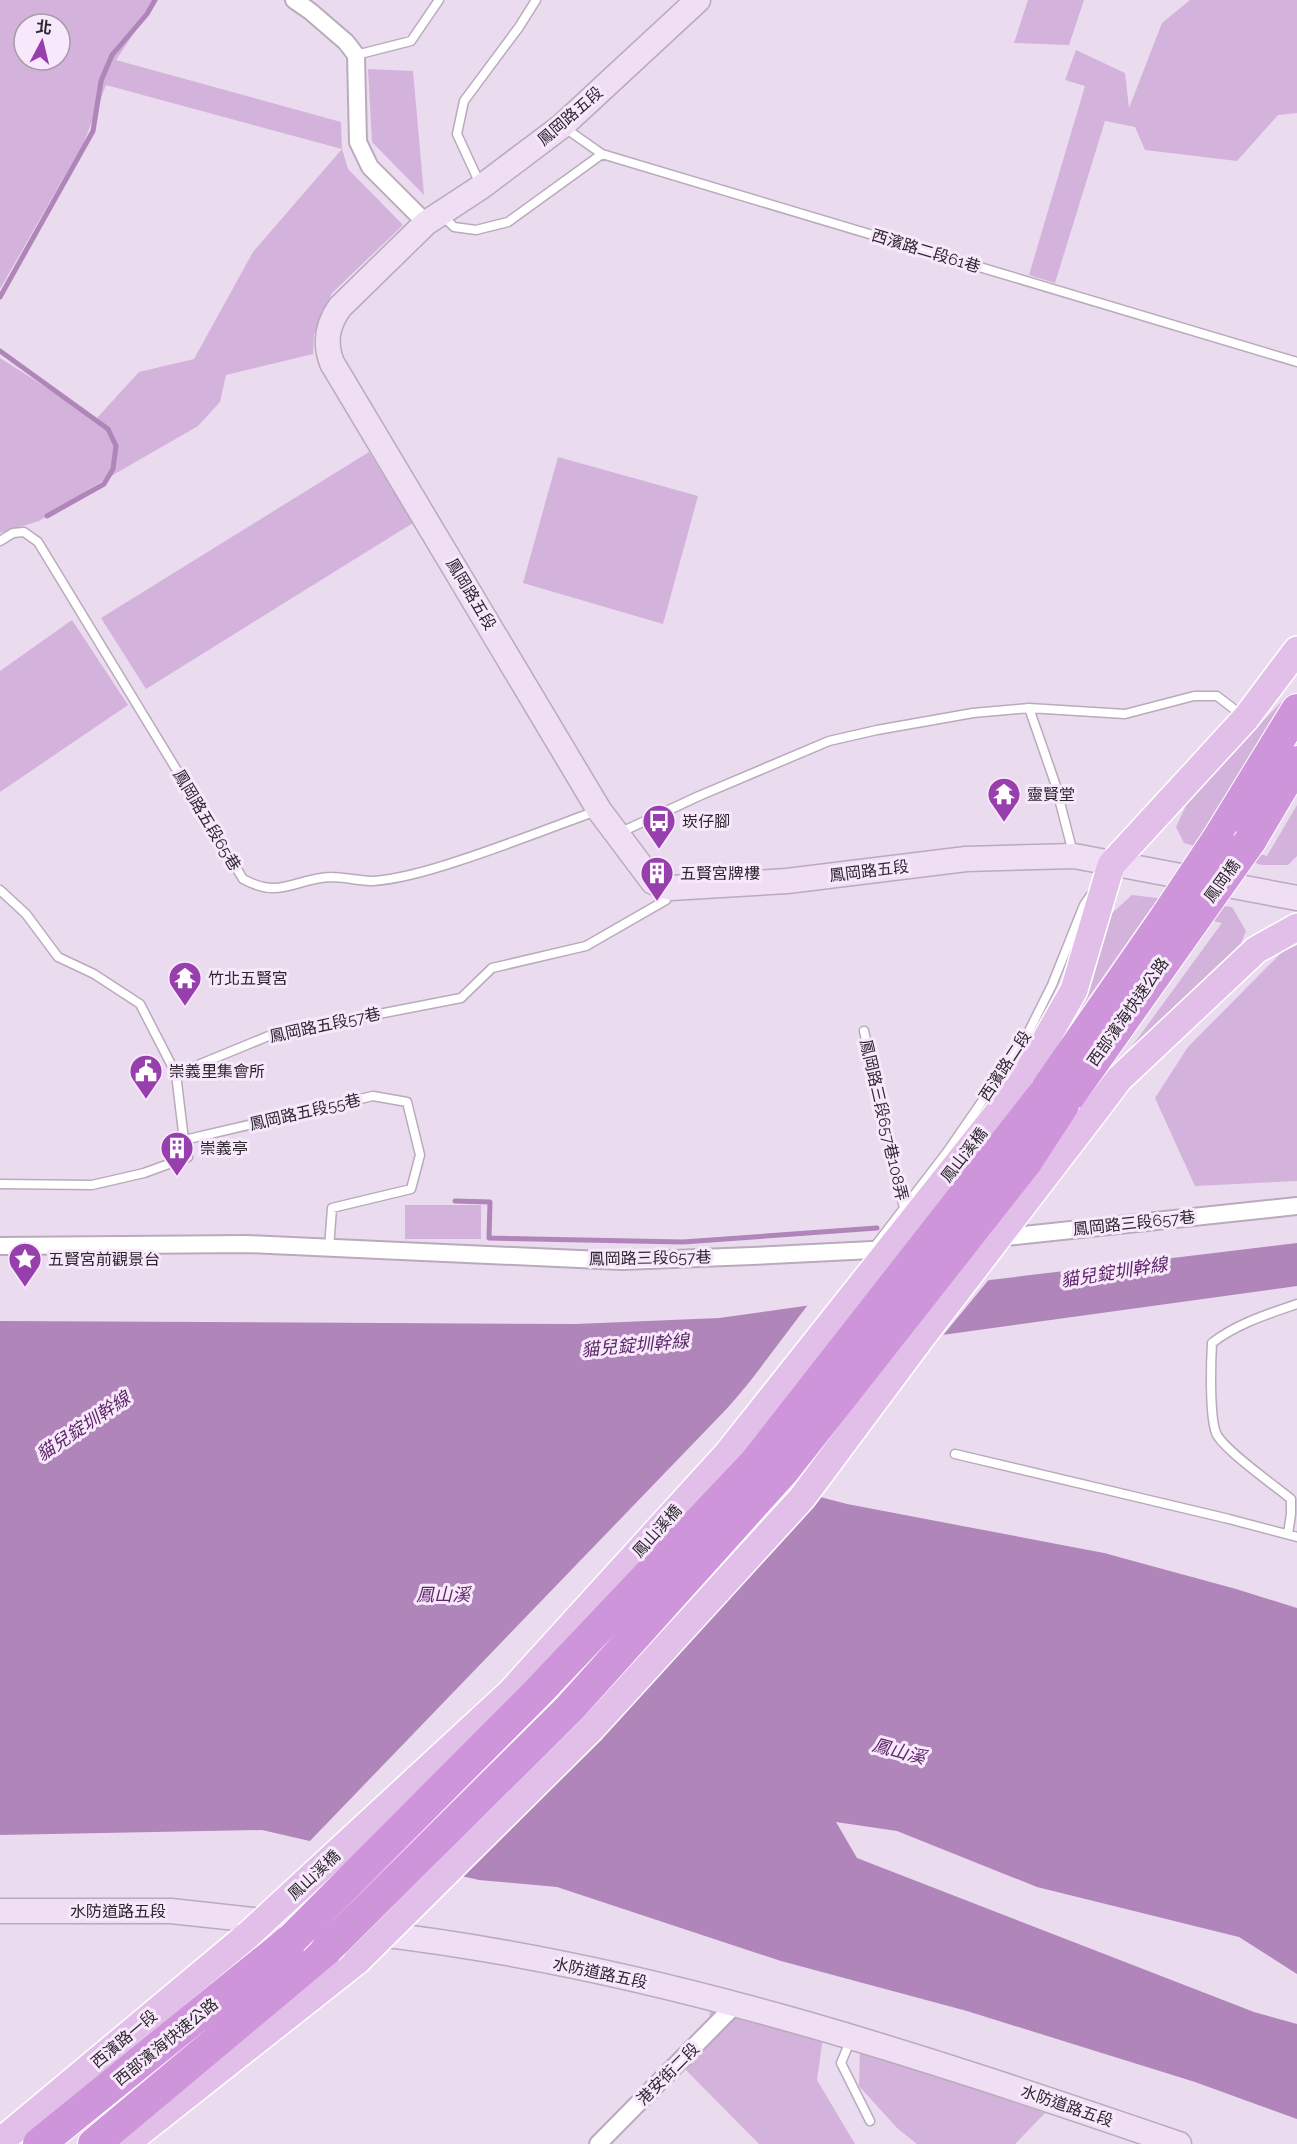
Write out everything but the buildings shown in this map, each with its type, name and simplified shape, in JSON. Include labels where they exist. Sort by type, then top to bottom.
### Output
[{"type":"highway","name":"鳳岡橋","points":[[1181,917],[1218,839],[1297,710]]},
{"type":"highway","name":"鳳岡橋","points":[[1181,917],[1250,842],[1297,762]]},
{"type":"highway","name":"西部濱海快速公路","points":[[94,2144],[327,1949],[570,1708],[783,1471],[1026,1162],[1054,1100],[1181,917]]},
{"type":"highway","name":"鳳山溪橋","points":[[292,1939],[537,1693],[755,1463],[1054,1100]]},
{"type":"highway","name":"西部濱海快速公路","points":[[39,2144],[292,1939]]},
{"type":"main road","name":"西濱路二段","points":[[1054,1100],[1074,990],[1111,865],[1246,718],[1297,650]]},
{"type":"main road","points":[[125,2144],[357,1961],[592,1728],[802,1498],[921,1338],[1054,1100],[1119,1079],[1256,950],[1297,927]]},
{"type":"main road","name":"鳳山溪橋","points":[[248,1935],[510,1693],[1054,1100]]},
{"type":"main road","name":"西濱路一段","points":[[0,2142],[248,1935]]},
{"type":"street","points":[[294,0],[346,42],[356,55],[358,142],[369,167],[433,219]]},
{"type":"street","name":"鳳岡路五段","points":[[698,0],[562,126],[481,187],[433,219],[334,315],[327,333],[328,353],[599,810],[653,882],[671,888],[787,881],[966,859],[1074,856],[1111,865],[1297,898]]},
{"type":"street","name":"鳳岡路三段657巷","points":[[0,1246],[247,1244],[622,1261],[871,1251],[1297,1206]]},
{"type":"street","name":"水防道路五段","points":[[1,1912],[171,1911],[419,1939],[572,1966],[737,2003],[960,2070],[1179,2144]]},
{"type":"street","name":"港安街二段","points":[[598,2144],[737,2003]]},
{"type":"lane","points":[[356,55],[411,41],[439,0]]},
{"type":"lane","points":[[481,187],[457,134],[464,101],[519,27],[536,0]]},
{"type":"lane","name":"西濱路二段61巷","points":[[562,126],[602,154],[1297,362]]},
{"type":"lane","points":[[433,219],[454,227],[476,230],[508,222],[602,154]]},
{"type":"lane","name":"鳳岡路五段65巷","points":[[0,541],[13,533],[24,532],[38,542],[243,879],[256,887],[265,889],[288,887],[330,877],[372,881],[425,872],[599,810]]},
{"type":"lane","points":[[616,834],[829,741],[973,712],[1029,708],[1125,714],[1194,696],[1217,696],[1246,718]]},
{"type":"lane","points":[[1029,708],[1055,783],[1074,856]]},
{"type":"lane","name":"西濱路二段","points":[[871,1251],[947,1152],[1025,1039],[1052,985],[1084,905],[1111,865]]},
{"type":"lane","name":"鳳岡路五段57巷","points":[[176,1074],[271,1035],[461,998],[492,968],[586,946],[666,900],[671,888]]},
{"type":"lane","points":[[0,890],[26,914],[58,957],[94,974],[140,1004],[176,1074],[188,1157],[144,1173],[92,1185],[0,1184]]},
{"type":"lane","name":"鳳岡路三段657巷108弄","points":[[864,1031],[904,1208]]},
{"type":"lane","name":"鳳岡路五段55巷","points":[[184,1140],[374,1096],[407,1102],[420,1155],[411,1189],[332,1208],[329,1248]]},
{"type":"lane","points":[[955,1454],[1292,1535],[1291,1499],[1234,1454],[1217,1434],[1212,1402],[1211,1360],[1212,1343],[1222,1335],[1297,1304]]},
{"type":"lane","points":[[851,2038],[841,2063],[870,2121]]},
{"type":"shaded area","points":[[0,0],[156,0],[116,60],[341,122],[342,149],[106,85],[84,142],[0,289]]},
{"type":"shaded area","points":[[1028,0],[1084,0],[1069,45],[1014,43]]},
{"type":"shaded area","points":[[1190,0],[1297,0],[1297,113],[1278,115],[1237,161],[1145,150],[1135,127],[1105,121],[1055,283],[1029,275],[1085,86],[1065,80],[1076,50],[1125,73],[1129,108],[1162,23]]},
{"type":"shaded area","points":[[368,69],[413,71],[424,195],[372,142]]},
{"type":"shaded area","points":[[342,149],[348,169],[403,225],[332,293],[314,334],[313,354],[226,375],[220,402],[198,426],[99,483],[39,521],[0,533],[0,358],[96,419],[139,372],[194,359],[253,252]]},
{"type":"shaded area","points":[[369,452],[413,523],[146,689],[101,618]]},
{"type":"shaded area","points":[[558,457],[698,496],[663,624],[523,583]]},
{"type":"shaded area","points":[[72,620],[128,705],[0,792],[0,671]]},
{"type":"shaded area","points":[[1290,693],[1201,837],[1267,856],[1297,805],[1297,856],[1288,865],[1262,865],[1184,843],[1176,827],[1190,797]]},
{"type":"shaded area","points":[[1132,895],[1232,907],[1246,931],[1237,953],[1119,1064],[1222,923],[1151,908],[1044,1061],[1110,915]]},
{"type":"shaded area","points":[[1297,945],[1297,1181],[1195,1186],[1155,1098],[1188,1047],[1283,951]]},
{"type":"shaded area","points":[[405,1205],[481,1205],[481,1239],[405,1239]]},
{"type":"shaded area","points":[[711,2003],[823,2037],[817,2080],[855,2144],[759,2144],[683,2067],[707,2037]]},
{"type":"shaded area","points":[[860,2050],[1045,2113],[1015,2144],[917,2144],[897,2128],[859,2086]]},
{"type":"water","name":"鳳山溪","points":[[1297,1243],[1297,1286],[769,1359],[681,1463],[847,1504],[1104,1553],[1297,1608],[1297,1974],[1239,1937],[1037,1887],[897,1831],[836,1822],[857,1858],[1254,2012],[1297,2024],[1297,2119],[1195,2082],[967,2011],[781,1961],[557,1887],[479,1880],[262,1830],[0,1835],[0,1321],[576,1324],[719,1318],[990,1280]]},
{"type":"pier","points":[[991,1277],[940,1339],[770,1362],[686,1462],[813,1492],[456,1878],[307,1844],[739,1396],[810,1302]]},
{"type":"waterway","points":[[0,297],[93,131],[101,81],[112,55],[147,14],[155,0]]},
{"type":"waterway","points":[[0,351],[108,429],[116,446],[113,469],[104,484],[47,516]]},
{"type":"waterway","points":[[455,1201],[490,1202],[489,1238],[683,1242],[877,1228]]},
{"type":"place","name":"靈賢堂","points":[[1004,823]]},
{"type":"place","name":"崁仔腳","points":[[659,850]]},
{"type":"place","name":"五賢宮牌樓","points":[[657,902]]},
{"type":"place","name":"竹北五賢宮","points":[[185,1007]]},
{"type":"place","name":"崇義里集會所","points":[[146,1100]]},
{"type":"place","name":"崇義亭","points":[[177,1177]]},
{"type":"place","name":"五賢宮前觀景台","points":[[25,1288]]},
{"type":"water label","name":"貓兒錠圳幹線","points":[[1114,1272]]},
{"type":"water label","name":"貓兒錠圳幹線","points":[[635,1345]]},
{"type":"water label","name":"貓兒錠圳幹線","points":[[83,1426]]}]
